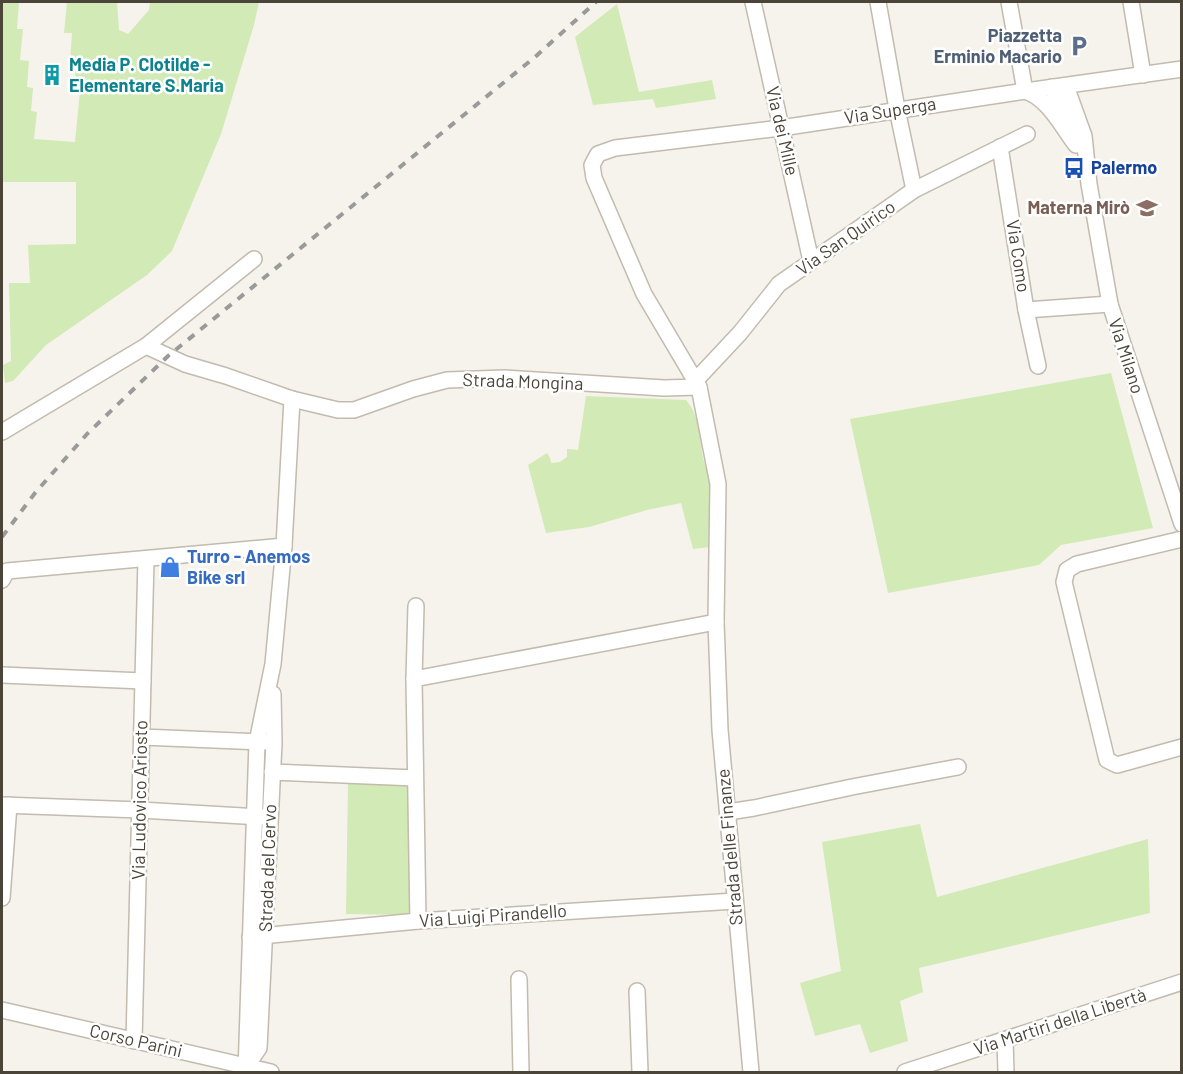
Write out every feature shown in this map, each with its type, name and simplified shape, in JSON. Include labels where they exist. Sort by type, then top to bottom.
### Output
[{"type":"street","name":"Via dei Mille","points":[[753,2],[811,261]]},
{"type":"street","points":[[878,2],[914,190]]},
{"type":"street","points":[[1009,2],[1025,91],[1041,100],[1076,145]]},
{"type":"street","points":[[1131,2],[1143,75]]},
{"type":"street","name":"Via Superga","points":[[598,154],[615,148],[782,128],[1182,69]]},
{"type":"street","points":[[1078,118],[1082,95],[1093,82]]},
{"type":"street","name":"Via Milano","points":[[1059,87],[1078,118],[1084,136],[1089,184],[1110,304],[1182,524]]},
{"type":"street","name":"Via Milano","points":[[1059,87],[1089,184]]},
{"type":"street","name":"Via San Quirico","points":[[697,384],[779,284],[914,190],[1027,134]]},
{"type":"street","name":"Via Como","points":[[1000,147],[1026,310],[1038,366]]},
{"type":"street","name":"Strada delle Finanze","points":[[598,154],[592,165],[594,178],[644,294],[697,384],[718,484],[716,622],[720,730],[751,1072]]},
{"type":"street","points":[[2,432],[146,346],[254,259]]},
{"type":"street","points":[[1026,310],[1110,304]]},
{"type":"street","name":"Strada Mongina","points":[[146,346],[185,364],[292,399],[338,410],[354,410],[447,380],[505,378],[664,388],[697,384]]},
{"type":"street","name":"Strada del Cervo","points":[[246,1070],[258,936],[262,817],[257,742],[273,664],[285,546],[292,399]]},
{"type":"street","points":[[1182,540],[1077,564],[1066,570],[1064,582],[1107,760],[1117,765],[1182,747]]},
{"type":"street","points":[[4,576],[146,559],[285,546]]},
{"type":"street","name":"Via Ludovico Ariosto","points":[[134,1041],[146,559]]},
{"type":"street","points":[[416,606],[414,679],[418,921]]},
{"type":"street","points":[[414,679],[716,622]]},
{"type":"street","name":"Strada del Cervo","points":[[262,817],[272,772],[273,664]]},
{"type":"street","points":[[2,675],[143,681]]},
{"type":"street","points":[[142,737],[274,742]]},
{"type":"street","points":[[728,812],[957,767]]},
{"type":"street","points":[[272,772],[415,778]]},
{"type":"street","points":[[2,898],[5,805],[262,817]]},
{"type":"street","name":"Via Luigi Pirandello","points":[[258,936],[418,921],[735,901]]},
{"type":"street","points":[[519,979],[520,1072]]},
{"type":"street","name":"Via Martiri della Libertà","points":[[905,1072],[952,1065],[1005,1040],[1182,982]]},
{"type":"street","points":[[637,991],[640,1072]]},
{"type":"street","name":"Corso Parini","points":[[2,1010],[246,1070],[271,1072]]},
{"type":"street","points":[[1005,1040],[1006,1072]]},
{"type":"green space","points":[[2,2],[19,2],[17,29],[23,29],[20,60],[29,61],[27,87],[33,88],[31,111],[37,112],[34,139],[75,142],[80,91],[74,90],[76,64],[70,63],[72,33],[64,33],[67,2],[117,2],[119,30],[128,34],[149,10],[150,2],[259,2],[221,134],[172,251],[147,275],[46,345],[13,381],[5,383],[3,365],[11,361],[9,283],[30,283],[28,245],[76,244],[76,182],[2,182]]},
{"type":"green space","points":[[617,4],[639,92],[712,80],[716,99],[656,108],[653,99],[593,105],[575,37]]},
{"type":"green space","points":[[1111,373],[1153,528],[1061,545],[1039,565],[888,593],[850,419]]},
{"type":"green space","points":[[586,396],[686,400],[697,421],[709,478],[710,547],[693,549],[681,503],[647,510],[589,527],[546,533],[528,465],[547,453],[551,463],[560,462],[567,457],[567,449],[578,450]]},
{"type":"green space","points":[[348,782],[411,783],[409,915],[346,914]]},
{"type":"green space","points":[[920,824],[937,897],[1148,839],[1150,913],[919,968],[923,992],[900,1001],[908,1041],[870,1053],[860,1024],[815,1036],[800,983],[841,971],[822,842]]},
{"type":"railway","points":[[2,537],[35,493],[87,434],[168,356],[535,57],[596,2]]},
{"type":"place","name":"Piazzetta Erminio Macario","points":[[1079,46]]},
{"type":"place","name":"Media P. Clotilde - Elementare S.Maria","points":[[52,75]]},
{"type":"place","name":"Palermo","points":[[1074,168]]},
{"type":"place","name":"Materna Mirò","points":[[1147,208]]},
{"type":"place","name":"Turro - Anemos Bike srl","points":[[170,567]]}]
